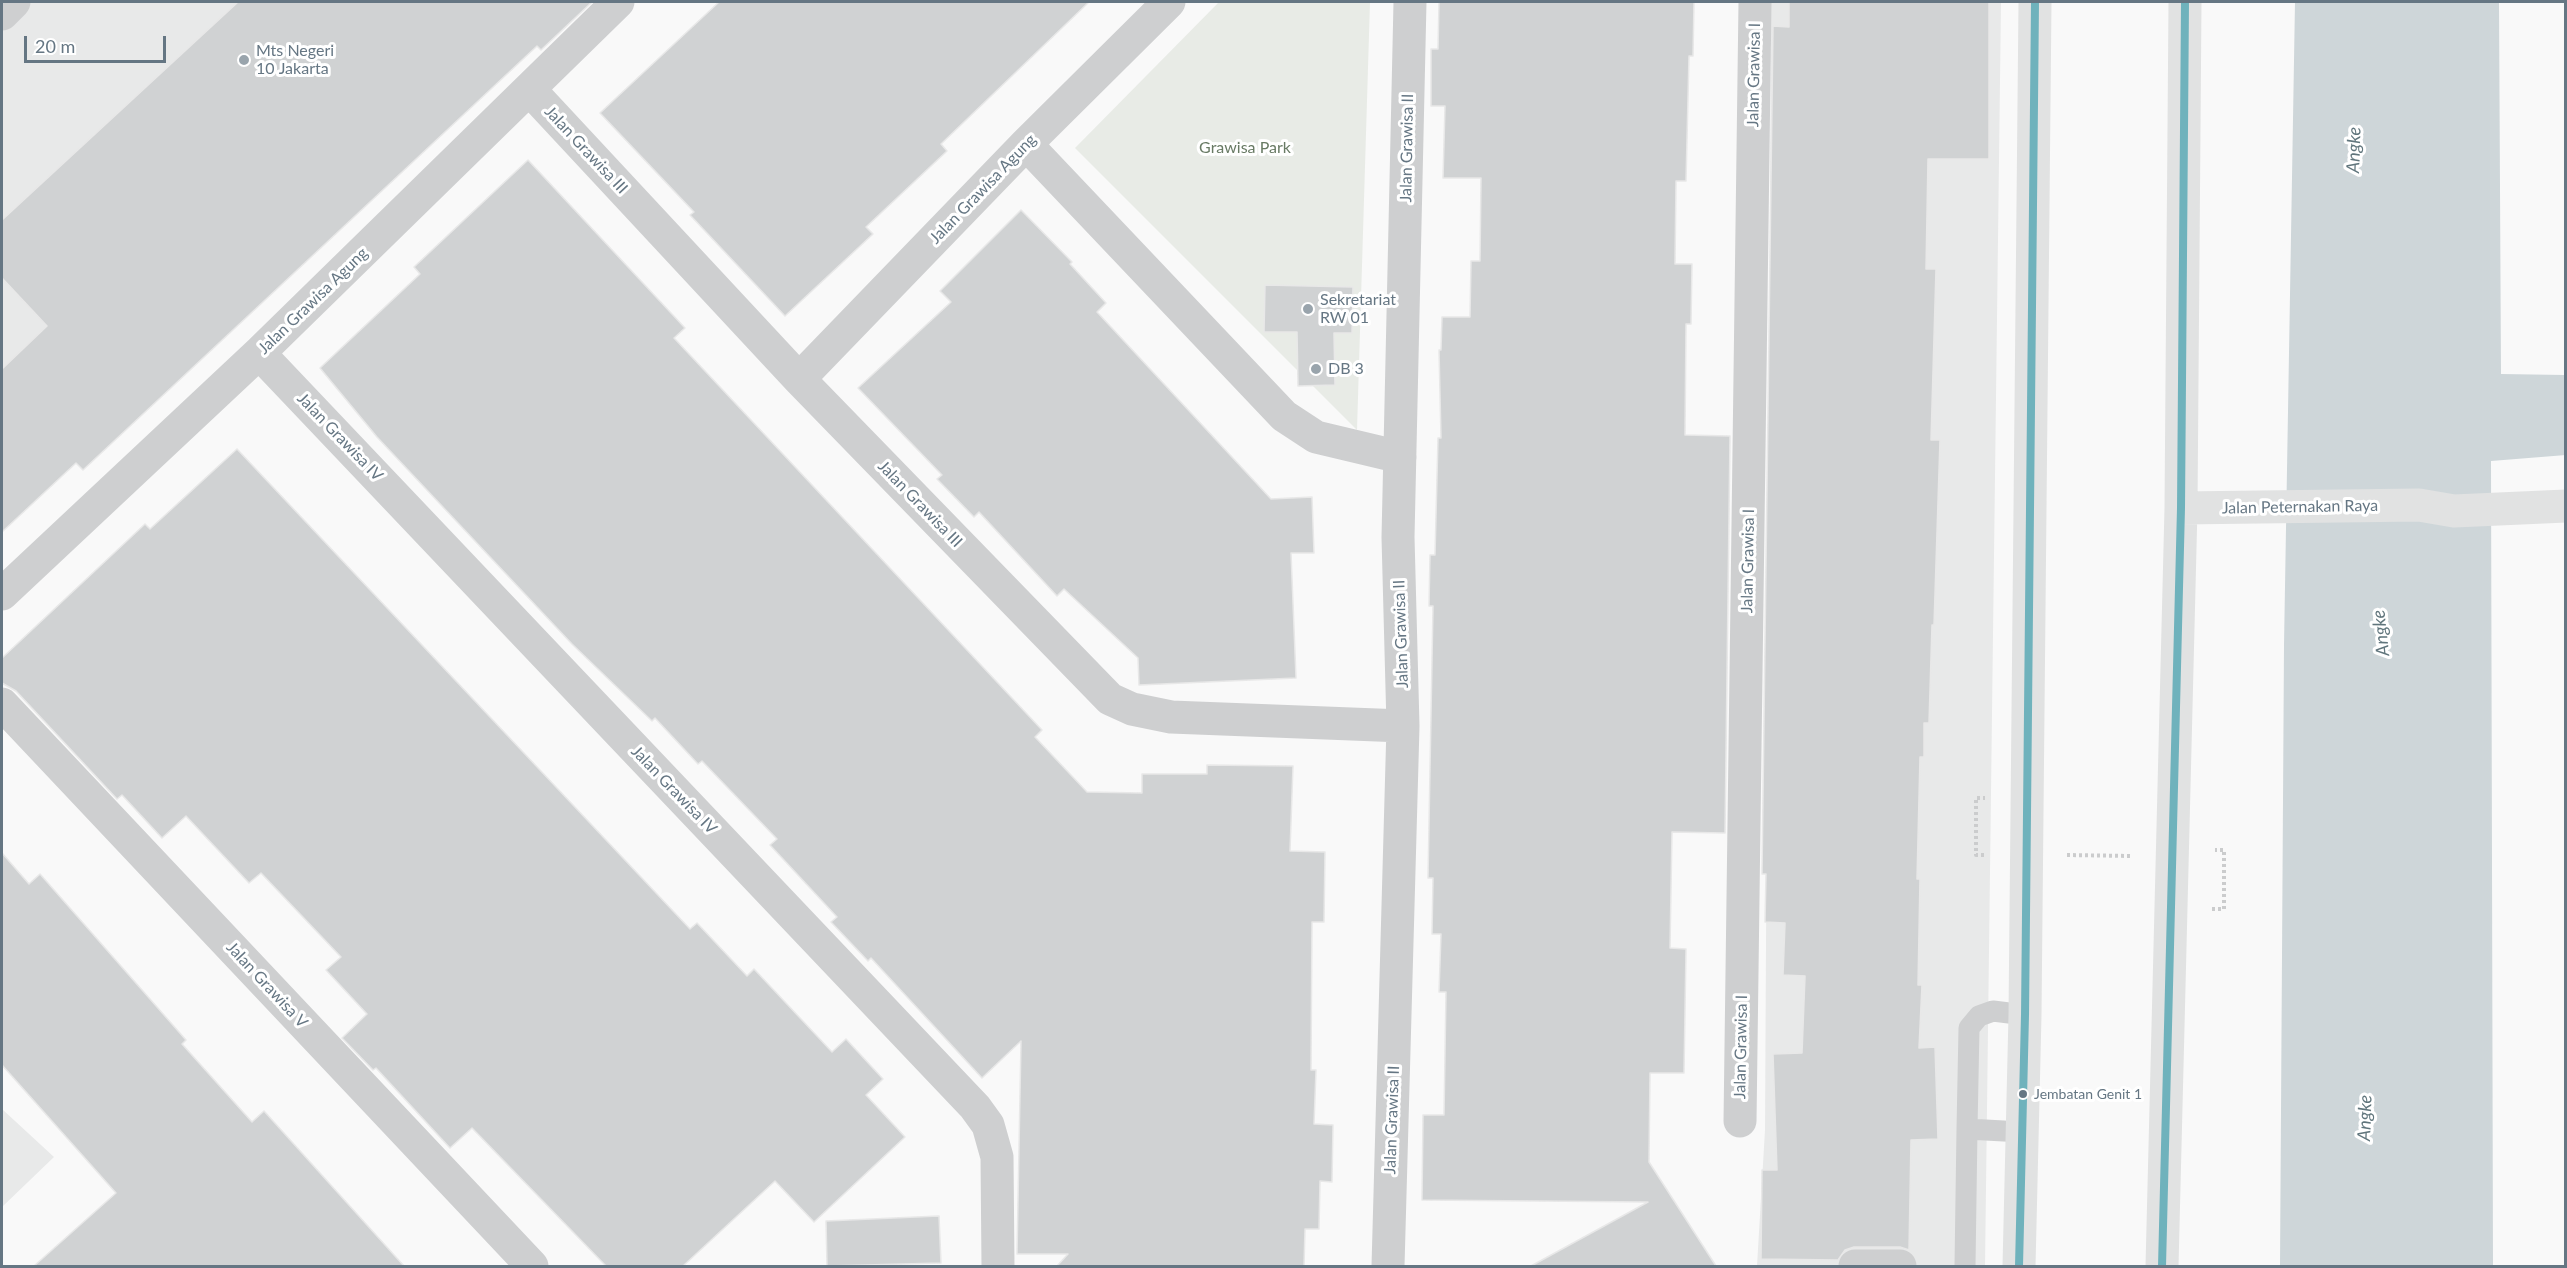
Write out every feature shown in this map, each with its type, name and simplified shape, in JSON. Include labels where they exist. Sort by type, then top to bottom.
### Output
[{"type":"main road","points":[[2019,1266],[2025,1015],[2035,2]]},
{"type":"main road","points":[[2162,1266],[2181,507],[2185,2]]},
{"type":"main road","name":"Jalan Peternakan Raya","points":[[2419,505],[2452,492],[2565,488]]},
{"type":"main road","name":"Jalan Peternakan Raya","points":[[2181,507],[2419,505],[2454,511],[2565,506]]},
{"type":"street","points":[[2,14],[14,2]]},
{"type":"street","name":"Jalan Grawisa Agung","points":[[2,594],[260,353],[618,2]]},
{"type":"street","name":"Jalan Grawisa Agung","points":[[799,379],[1026,144],[1169,2]]},
{"type":"street","name":"Jalan Grawisa II","points":[[1388,1266],[1403,726],[1398,537],[1410,2]]},
{"type":"street","name":"Jalan Grawisa I","points":[[1740,1121],[1755,2]]},
{"type":"street","name":"Jalan Grawisa III","points":[[530,90],[799,379],[1110,699],[1132,709],[1171,717],[1403,726]]},
{"type":"street","points":[[1026,144],[1284,416],[1316,437],[1400,457]]},
{"type":"street","name":"Jalan Grawisa IV","points":[[260,353],[975,1107],[988,1125],[997,1157],[998,1266]]},
{"type":"street","name":"Jalan Grawisa V","points":[[2,704],[532,1266]]},
{"type":"street","points":[[1855,1266],[1900,1266]]},
{"type":"lane","points":[[1965,1266],[1969,1028],[1979,1016],[1993,1011],[2025,1015]]},
{"type":"lane","points":[[1967,1129],[2022,1132]]},
{"type":"path","points":[[1976,855],[1988,855]]},
{"type":"path","points":[[2056,855],[2136,856]]},
{"type":"shaded area","points":[[2,2],[521,2],[2,526]]},
{"type":"shaded area","points":[[1771,2],[2001,2],[1985,1266],[1757,1266],[1765,1130]]},
{"type":"shaded area","points":[[2,1109],[54,1157],[2,1207]]},
{"type":"green space","name":"Grawisa Park","points":[[1219,2],[1370,2],[1357,430],[1075,148]]},
{"type":"water","name":"Angke","points":[[2295,2],[2499,2],[2501,374],[2565,375],[2566,455],[2491,461],[2493,1266],[2280,1266],[2284,645]]},
{"type":"building","points":[[238,2],[592,2],[541,50],[537,46],[83,470],[76,463],[2,532],[2,369],[47,326],[2,278],[2,220]]},
{"type":"building","points":[[719,2],[1089,2],[941,144],[947,151],[866,227],[873,234],[785,316],[690,215],[694,212],[600,113]]},
{"type":"building","points":[[1439,2],[1694,2],[1693,56],[1689,56],[1686,181],[1676,181],[1675,264],[1692,264],[1691,324],[1686,324],[1685,435],[1730,436],[1725,833],[1672,832],[1670,948],[1686,949],[1684,1073],[1650,1073],[1649,1162],[1716,1266],[1531,1266],[1648,1202],[1422,1200],[1423,1115],[1444,1115],[1446,992],[1439,992],[1441,934],[1432,934],[1433,878],[1428,878],[1433,606],[1429,606],[1430,555],[1435,555],[1438,438],[1441,438],[1439,350],[1441,350],[1442,317],[1470,317],[1471,261],[1480,261],[1481,178],[1443,178],[1445,106],[1431,106],[1431,49],[1438,49]]},
{"type":"building","points":[[1789,2],[1989,2],[1989,159],[1928,159],[1926,269],[1936,269],[1931,440],[1940,440],[1929,723],[1924,723],[1924,757],[1920,757],[1917,879],[1920,879],[1918,985],[1922,985],[1919,1048],[1935,1047],[1938,1139],[1911,1140],[1909,1250],[1900,1247],[1854,1247],[1845,1250],[1838,1260],[1761,1259],[1762,1170],[1777,1170],[1773,1054],[1802,1053],[1805,976],[1783,975],[1785,923],[1765,922],[1766,874],[1762,874],[1773,26],[1789,27]]},
{"type":"building","points":[[528,160],[685,328],[674,338],[1042,730],[1035,737],[1087,792],[1142,793],[1142,774],[1207,774],[1207,765],[1293,766],[1290,851],[1325,852],[1324,922],[1312,922],[1311,1070],[1316,1070],[1314,1124],[1333,1125],[1332,1182],[1320,1181],[1319,1229],[1305,1229],[1304,1266],[1057,1266],[1068,1254],[1017,1254],[1021,1041],[982,1078],[871,958],[868,961],[831,922],[837,917],[770,845],[777,839],[702,761],[698,764],[655,718],[652,721],[572,644],[377,437],[320,368],[420,274],[414,267]]},
{"type":"building","points":[[1021,210],[1072,262],[1070,264],[1106,303],[1097,312],[1271,499],[1312,497],[1314,553],[1291,553],[1296,678],[1139,685],[1138,658],[1064,589],[1057,596],[979,512],[974,517],[937,479],[942,475],[858,388],[951,302],[940,291]]},
{"type":"building","name":"Sekretariat RW 01","points":[[1265,285],[1353,287],[1352,333],[1334,333],[1335,385],[1298,386],[1297,332],[1264,332]]},
{"type":"building","points":[[237,449],[690,929],[697,923],[747,976],[754,969],[832,1052],[846,1039],[883,1079],[866,1095],[905,1137],[814,1222],[775,1181],[683,1266],[606,1266],[472,1128],[450,1148],[376,1068],[373,1070],[342,1038],[367,1014],[326,970],[341,957],[261,873],[249,883],[186,816],[162,838],[122,795],[117,799],[16,691],[2,683],[2,658],[145,524],[150,529]]},
{"type":"building","points":[[2,853],[29,884],[40,874],[186,1040],[182,1044],[252,1122],[264,1111],[404,1266],[34,1266],[116,1193],[2,1065]]},
{"type":"building","points":[[939,1216],[941,1263],[827,1266],[826,1221]]},
{"type":"transit line","points":[[2019,1266],[2025,1015],[2035,2]]},
{"type":"transit line","points":[[2162,1266],[2181,508],[2185,2]]},
{"type":"place","name":"Mts Negeri 10 Jakarta","points":[[244,60]]},
{"type":"place","name":"Sekretariat RW 01","points":[[1308,309]]},
{"type":"place","name":"DB 3","points":[[1316,369]]},
{"type":"place","name":"Jembatan Genit 1","points":[[2023,1094]]}]
